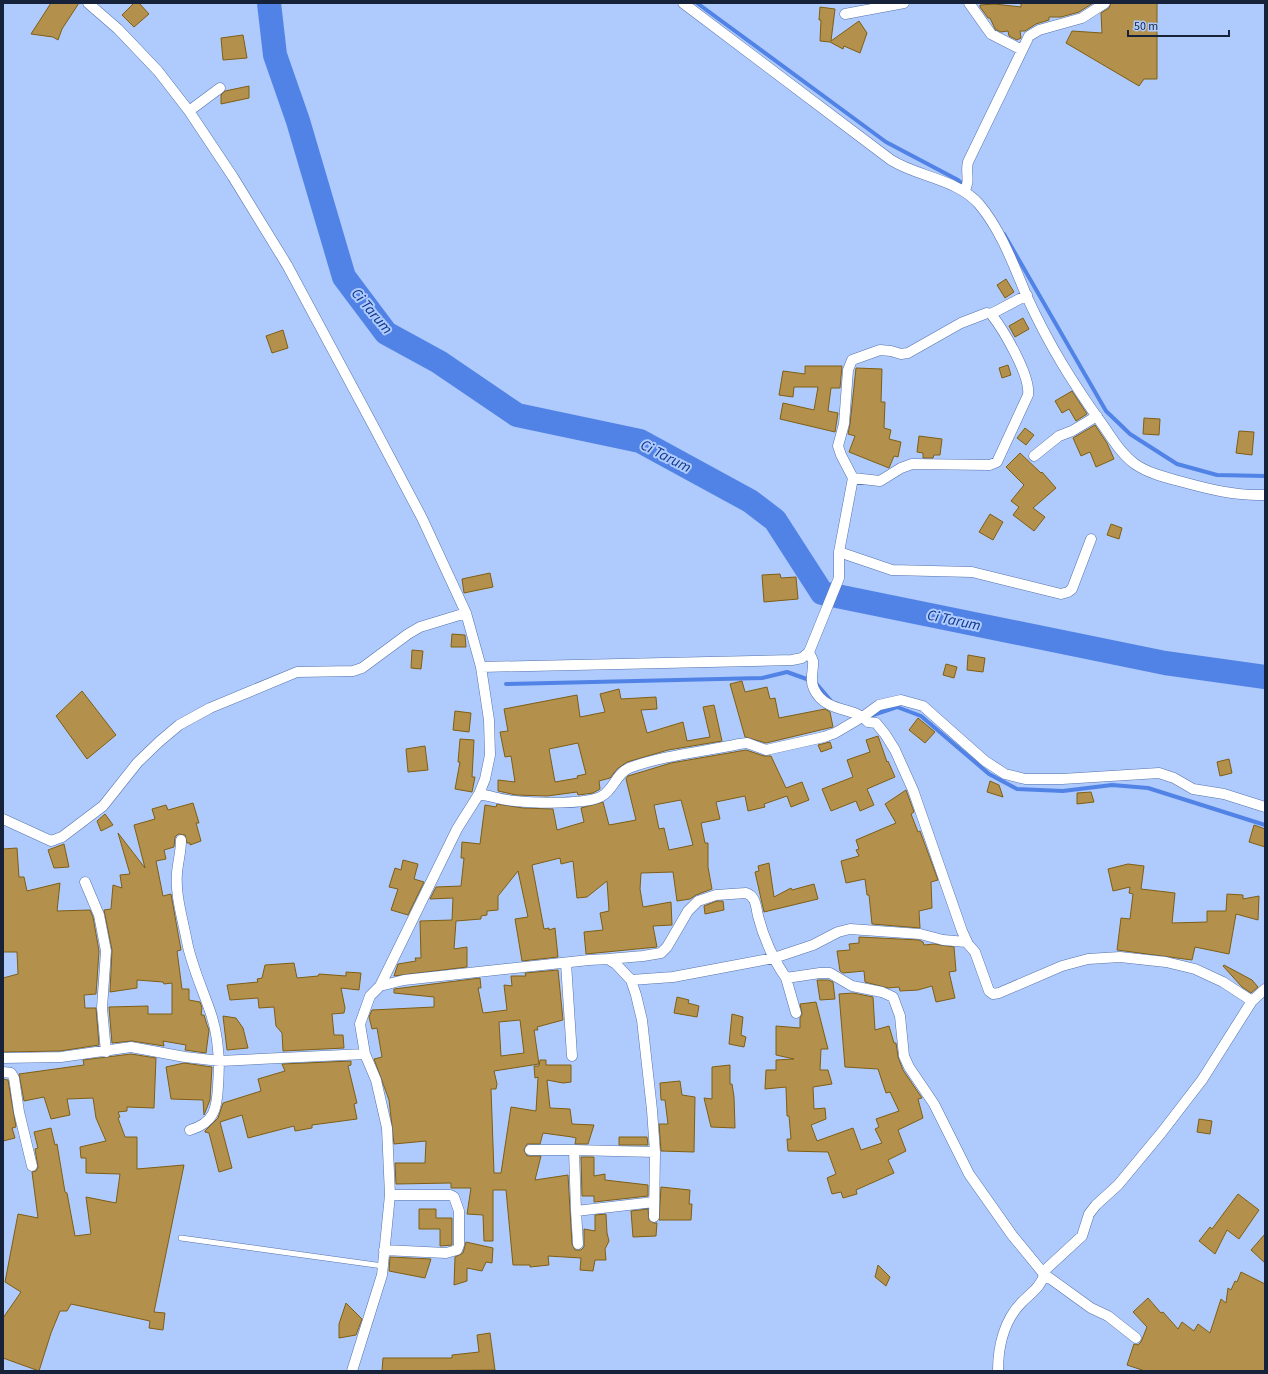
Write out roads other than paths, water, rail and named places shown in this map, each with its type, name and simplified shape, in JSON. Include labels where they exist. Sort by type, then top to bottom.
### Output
[{"type":"street","points":[[88,3],[118,29],[158,71],[189,111],[233,177],[287,265],[422,518],[466,613],[481,667],[489,720],[490,755],[479,794],[457,829],[380,986],[370,996],[360,1024],[365,1054],[376,1080],[386,1128],[390,1195],[382,1275],[352,1371]]},
{"type":"street","points":[[683,3],[903,168],[966,188],[997,232],[1045,335],[1066,373],[1126,457],[1145,470],[1224,493],[1247,496],[1265,495]]},
{"type":"street","points":[[845,14],[904,3]]},
{"type":"street","points":[[969,3],[991,34],[1022,50]]},
{"type":"street","points":[[966,188],[968,162],[1026,41],[1034,32],[1082,18],[1105,3]]},
{"type":"street","points":[[189,111],[220,88]]},
{"type":"street","points":[[481,667],[792,660],[802,658],[809,652],[816,640],[839,578],[839,552],[854,478],[841,455],[838,446],[844,424],[848,370],[852,360],[880,350],[905,354],[973,318],[987,313],[991,314],[1027,295]]},
{"type":"street","points":[[854,478],[880,481],[901,468],[912,464],[990,465],[997,462],[1028,395],[1028,385],[1021,366],[991,314]]},
{"type":"street","points":[[1034,456],[1059,436],[1072,431],[1097,416]]},
{"type":"street","points":[[839,552],[892,570],[972,572],[1061,594],[1068,592],[1072,588],[1091,539]]},
{"type":"street","points":[[3,819],[51,841],[62,838],[103,806],[138,762],[179,725],[210,708],[296,672],[353,671],[362,668],[408,634],[420,627],[466,613]]},
{"type":"street","points":[[809,652],[813,662],[811,674],[813,689],[824,702],[840,710],[866,714]]},
{"type":"street","points":[[479,794],[530,803],[578,801],[597,798],[605,793],[618,775],[624,771],[668,756],[742,743],[763,750],[830,736],[879,705],[894,700],[911,702],[923,706],[995,769],[1012,776],[1025,779],[1062,779],[1159,773],[1174,778],[1193,789],[1224,794],[1265,807]]},
{"type":"street","points":[[866,714],[868,722],[876,723],[895,750],[913,790],[966,942],[975,952],[987,989],[993,994],[999,993],[1062,966],[1088,959],[1120,957],[1183,965],[1223,982],[1252,1001]]},
{"type":"street","points":[[181,840],[177,873],[178,889],[188,945],[212,1015],[220,1061],[218,1094],[214,1114],[201,1127],[190,1130]]},
{"type":"street","points":[[86,882],[99,914],[104,933],[106,950],[102,1008],[106,1052]]},
{"type":"street","points":[[380,986],[404,980],[661,953],[667,947],[688,911],[698,901],[716,895],[740,892],[748,893],[754,898],[762,930],[774,958],[786,978],[796,1013]]},
{"type":"street","points":[[630,980],[673,977],[774,958],[813,945],[838,932],[850,929],[920,934],[943,940],[966,942]]},
{"type":"street","points":[[608,959],[620,967],[630,980],[642,1020],[655,1152],[654,1217]]},
{"type":"street","points":[[566,964],[572,1056]]},
{"type":"street","points":[[786,978],[830,973],[852,986],[882,992],[893,997],[900,1016],[904,1056],[909,1067],[934,1104],[969,1174],[1012,1235],[1044,1273],[1091,1308],[1108,1316],[1136,1338]]},
{"type":"street","points":[[998,1371],[1000,1349],[1005,1327],[1019,1306],[1034,1292],[1044,1273],[1082,1236],[1089,1214],[1096,1205],[1118,1185],[1162,1132],[1202,1080],[1252,1001],[1265,989]]},
{"type":"street","points":[[3,1058],[60,1057],[106,1052],[121,1047],[131,1047],[185,1057],[220,1061],[365,1054]]},
{"type":"street","points":[[3,1072],[11,1073],[14,1078],[19,1112],[32,1166]]},
{"type":"street","points":[[530,1150],[655,1152]]},
{"type":"street","points":[[574,1150],[578,1244]]},
{"type":"street","points":[[384,1250],[446,1253],[457,1250],[459,1245],[459,1211],[454,1197],[450,1195],[390,1195]]},
{"type":"street","points":[[576,1211],[654,1202]]},
{"type":"lane","points":[[181,1238],[383,1266]]},
{"type":"waterway","name":"Ci Tarum","points":[[269,3],[275,55],[298,121],[344,277],[386,333],[439,362],[517,415],[640,441],[750,501],[775,520],[822,593],[1165,663],[1265,677]]},
{"type":"waterway","points":[[697,3],[886,142],[958,180],[965,186]]},
{"type":"waterway","points":[[1004,234],[1106,411],[1130,434],[1177,464],[1217,475],[1265,476]]},
{"type":"waterway","points":[[506,684],[762,678],[787,672],[815,682],[831,701]]},
{"type":"waterway","points":[[870,714],[873,715],[897,707],[921,716],[989,774],[1017,789],[1063,791],[1112,785],[1148,788],[1265,825]]}]
